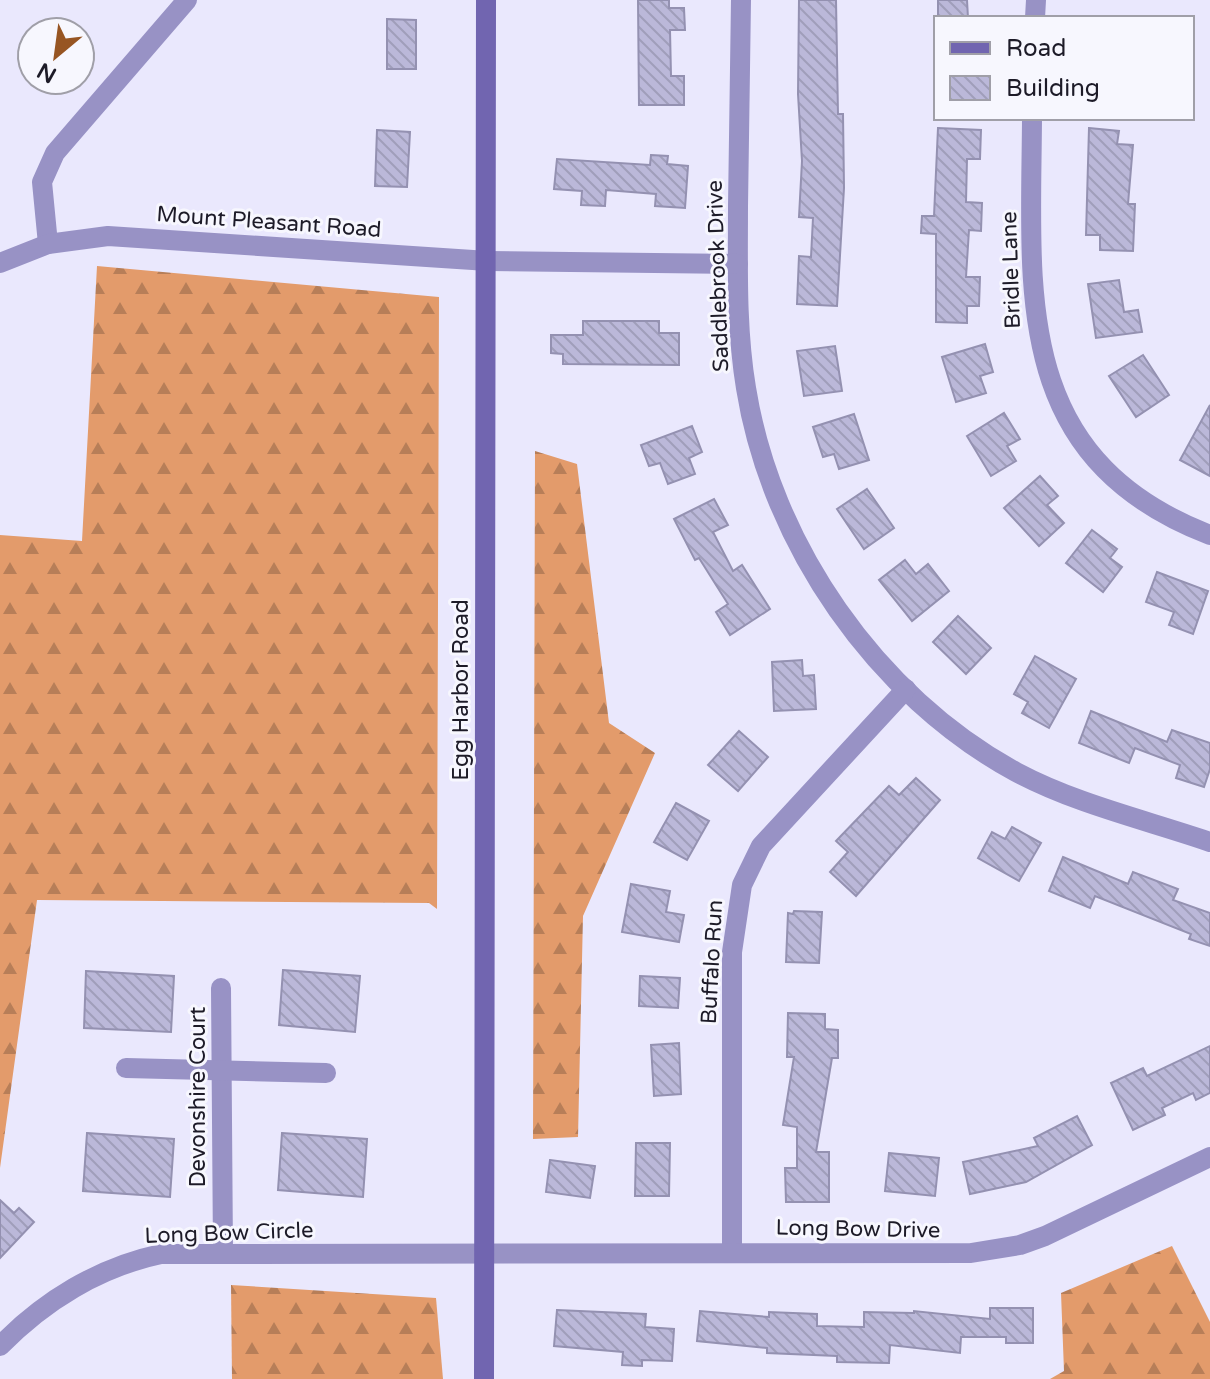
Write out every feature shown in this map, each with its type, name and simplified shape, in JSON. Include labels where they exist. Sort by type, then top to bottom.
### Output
[{"type":"main road","name":"Egg Harbor Road","points":[[484,1379],[486,0]]},
{"type":"street","points":[[48,244],[42,182],[55,153],[187,0]]},
{"type":"street","name":"Saddlebrook Drive","points":[[741,0],[738,264],[746,391],[777,495],[792,533],[833,603],[906,689],[966,739],[1014,771],[1066,794],[1210,842]]},
{"type":"street","name":"Bridle Lane","points":[[1032,120],[1033,306],[1040,352],[1061,406],[1076,431],[1114,476],[1162,513],[1210,535]]},
{"type":"street","name":"Mount Pleasant Road","points":[[0,263],[48,244],[108,236],[488,261],[738,264]]},
{"type":"street","name":"Buffalo Run","points":[[732,1252],[732,952],[742,885],[761,846],[906,689]]},
{"type":"street","name":"Devonshire Court","points":[[221,988],[223,1253]]},
{"type":"street","points":[[126,1068],[326,1073]]},
{"type":"street","name":"Long Bow Drive","points":[[486,1252],[939,1255],[996,1250],[1070,1226],[1210,1157]]},
{"type":"street","name":"Long Bow Circle","points":[[0,1346],[19,1327],[68,1291],[126,1262],[161,1254],[486,1252]]},
{"type":"green space","points":[[97,266],[439,297],[437,909],[429,903],[37,900],[0,1168],[0,535],[82,541]]},
{"type":"green space","points":[[535,451],[577,464],[609,723],[655,753],[583,916],[578,1137],[533,1139]]},
{"type":"green space","points":[[1172,1246],[1210,1322],[1210,1379],[1050,1379],[1064,1371],[1061,1293]]},
{"type":"green space","points":[[231,1285],[436,1298],[443,1379],[232,1379]]},
{"type":"building","points":[[638,0],[669,0],[669,8],[684,8],[685,30],[670,30],[671,76],[684,76],[684,105],[639,105]]},
{"type":"building","points":[[799,0],[836,0],[838,114],[843,114],[844,188],[837,306],[797,304],[799,256],[811,257],[813,218],[799,217],[802,161],[798,94]]},
{"type":"building","points":[[938,0],[967,0],[968,16],[938,16]]},
{"type":"building","points":[[387,19],[416,20],[416,69],[387,69]]},
{"type":"building","points":[[938,128],[981,130],[980,159],[967,159],[966,202],[982,203],[981,231],[969,230],[966,277],[980,277],[979,306],[967,306],[967,323],[936,322],[936,234],[921,233],[922,216],[934,216]]},
{"type":"building","points":[[1089,128],[1119,131],[1117,144],[1133,145],[1128,204],[1135,204],[1133,251],[1100,250],[1100,235],[1086,235]]},
{"type":"building","points":[[377,130],[410,132],[407,187],[375,186]]},
{"type":"building","points":[[651,155],[668,156],[667,164],[688,166],[685,208],[655,206],[656,194],[606,190],[605,206],[581,205],[582,191],[554,189],[557,159],[650,165]]},
{"type":"building","points":[[1119,280],[1124,312],[1138,310],[1142,332],[1096,338],[1088,284]]},
{"type":"building","points":[[583,321],[659,321],[659,333],[679,333],[679,365],[563,364],[563,354],[551,353],[551,335],[583,335]]},
{"type":"building","points":[[985,344],[993,372],[980,376],[986,393],[956,402],[942,357]]},
{"type":"building","points":[[835,346],[842,391],[804,396],[797,351]]},
{"type":"building","points":[[1143,355],[1169,395],[1136,417],[1109,376]]},
{"type":"building","points":[[1210,405],[1210,476],[1180,460]]},
{"type":"building","points":[[1004,413],[1020,439],[1007,446],[1016,461],[991,476],[967,436]]},
{"type":"building","points":[[854,414],[869,460],[839,469],[834,454],[823,457],[813,427]]},
{"type":"building","points":[[692,426],[702,452],[689,458],[695,474],[668,484],[660,463],[649,466],[641,445]]},
{"type":"building","points":[[1040,476],[1058,496],[1047,505],[1064,523],[1039,546],[1004,508]]},
{"type":"building","points":[[867,489],[894,528],[864,549],[837,509]]},
{"type":"building","points":[[714,499],[728,525],[713,532],[733,571],[742,565],[770,609],[730,635],[716,612],[728,604],[699,558],[695,560],[674,519]]},
{"type":"building","points":[[1092,530],[1117,549],[1110,558],[1122,567],[1103,592],[1066,563]]},
{"type":"building","points":[[905,560],[916,574],[928,564],[949,591],[912,621],[879,580]]},
{"type":"building","points":[[1157,572],[1208,591],[1193,634],[1169,625],[1174,612],[1146,602]]},
{"type":"building","points":[[958,616],[991,648],[966,674],[933,642]]},
{"type":"building","points":[[1035,656],[1076,679],[1049,728],[1022,713],[1028,702],[1014,694]]},
{"type":"building","points":[[802,660],[803,676],[814,675],[816,709],[774,711],[772,662]]},
{"type":"building","points":[[1091,711],[1167,742],[1172,730],[1210,743],[1210,769],[1204,787],[1176,778],[1180,765],[1135,748],[1129,763],[1079,743]]},
{"type":"building","points":[[739,731],[768,757],[738,791],[708,765]]},
{"type":"building","points":[[916,778],[940,800],[856,896],[830,872],[848,852],[836,841],[889,786],[899,795]]},
{"type":"building","points":[[676,803],[709,821],[687,860],[654,842]]},
{"type":"building","points":[[1012,827],[1041,843],[1019,881],[978,858],[992,832],[1005,839]]},
{"type":"building","points":[[1063,857],[1128,884],[1133,872],[1178,889],[1173,900],[1210,913],[1210,946],[1189,939],[1191,934],[1095,896],[1090,908],[1049,891]]},
{"type":"building","points":[[631,884],[670,891],[666,912],[684,915],[679,942],[622,932]]},
{"type":"building","points":[[794,911],[822,912],[819,963],[786,962],[788,913],[793,914]]},
{"type":"building","points":[[283,970],[360,976],[355,1032],[279,1025]]},
{"type":"building","points":[[86,971],[174,976],[171,1032],[84,1028]]},
{"type":"building","points":[[640,976],[680,978],[678,1008],[639,1006]]},
{"type":"building","points":[[788,1013],[825,1014],[825,1029],[838,1030],[838,1058],[832,1058],[816,1152],[829,1152],[829,1202],[786,1202],[785,1168],[797,1168],[797,1127],[783,1125],[794,1057],[787,1057]]},
{"type":"building","points":[[679,1043],[681,1094],[654,1096],[651,1045]]},
{"type":"building","points":[[1210,1046],[1210,1093],[1196,1100],[1193,1093],[1162,1108],[1165,1115],[1133,1130],[1111,1083],[1143,1068],[1147,1076]]},
{"type":"building","points":[[1077,1116],[1092,1145],[1026,1182],[970,1194],[963,1162],[1038,1146],[1034,1138]]},
{"type":"building","points":[[87,1133],[174,1139],[170,1197],[83,1191]]},
{"type":"building","points":[[282,1133],[367,1139],[363,1197],[278,1190]]},
{"type":"building","points":[[636,1143],[670,1143],[669,1196],[635,1196]]},
{"type":"building","points":[[889,1153],[939,1158],[935,1196],[885,1191]]},
{"type":"building","points":[[550,1160],[595,1166],[590,1198],[546,1192]]},
{"type":"building","points":[[0,1200],[14,1213],[19,1208],[34,1222],[0,1258]]},
{"type":"building","points":[[990,1308],[1033,1308],[1033,1343],[1006,1343],[1006,1337],[961,1337],[960,1353],[890,1345],[889,1363],[837,1362],[837,1356],[767,1353],[767,1348],[697,1341],[700,1311],[769,1317],[769,1312],[817,1314],[817,1326],[864,1327],[864,1312],[914,1311],[990,1319]]},
{"type":"building","points":[[557,1310],[646,1314],[645,1327],[674,1329],[672,1361],[642,1360],[642,1366],[622,1365],[623,1352],[554,1346]]}]
